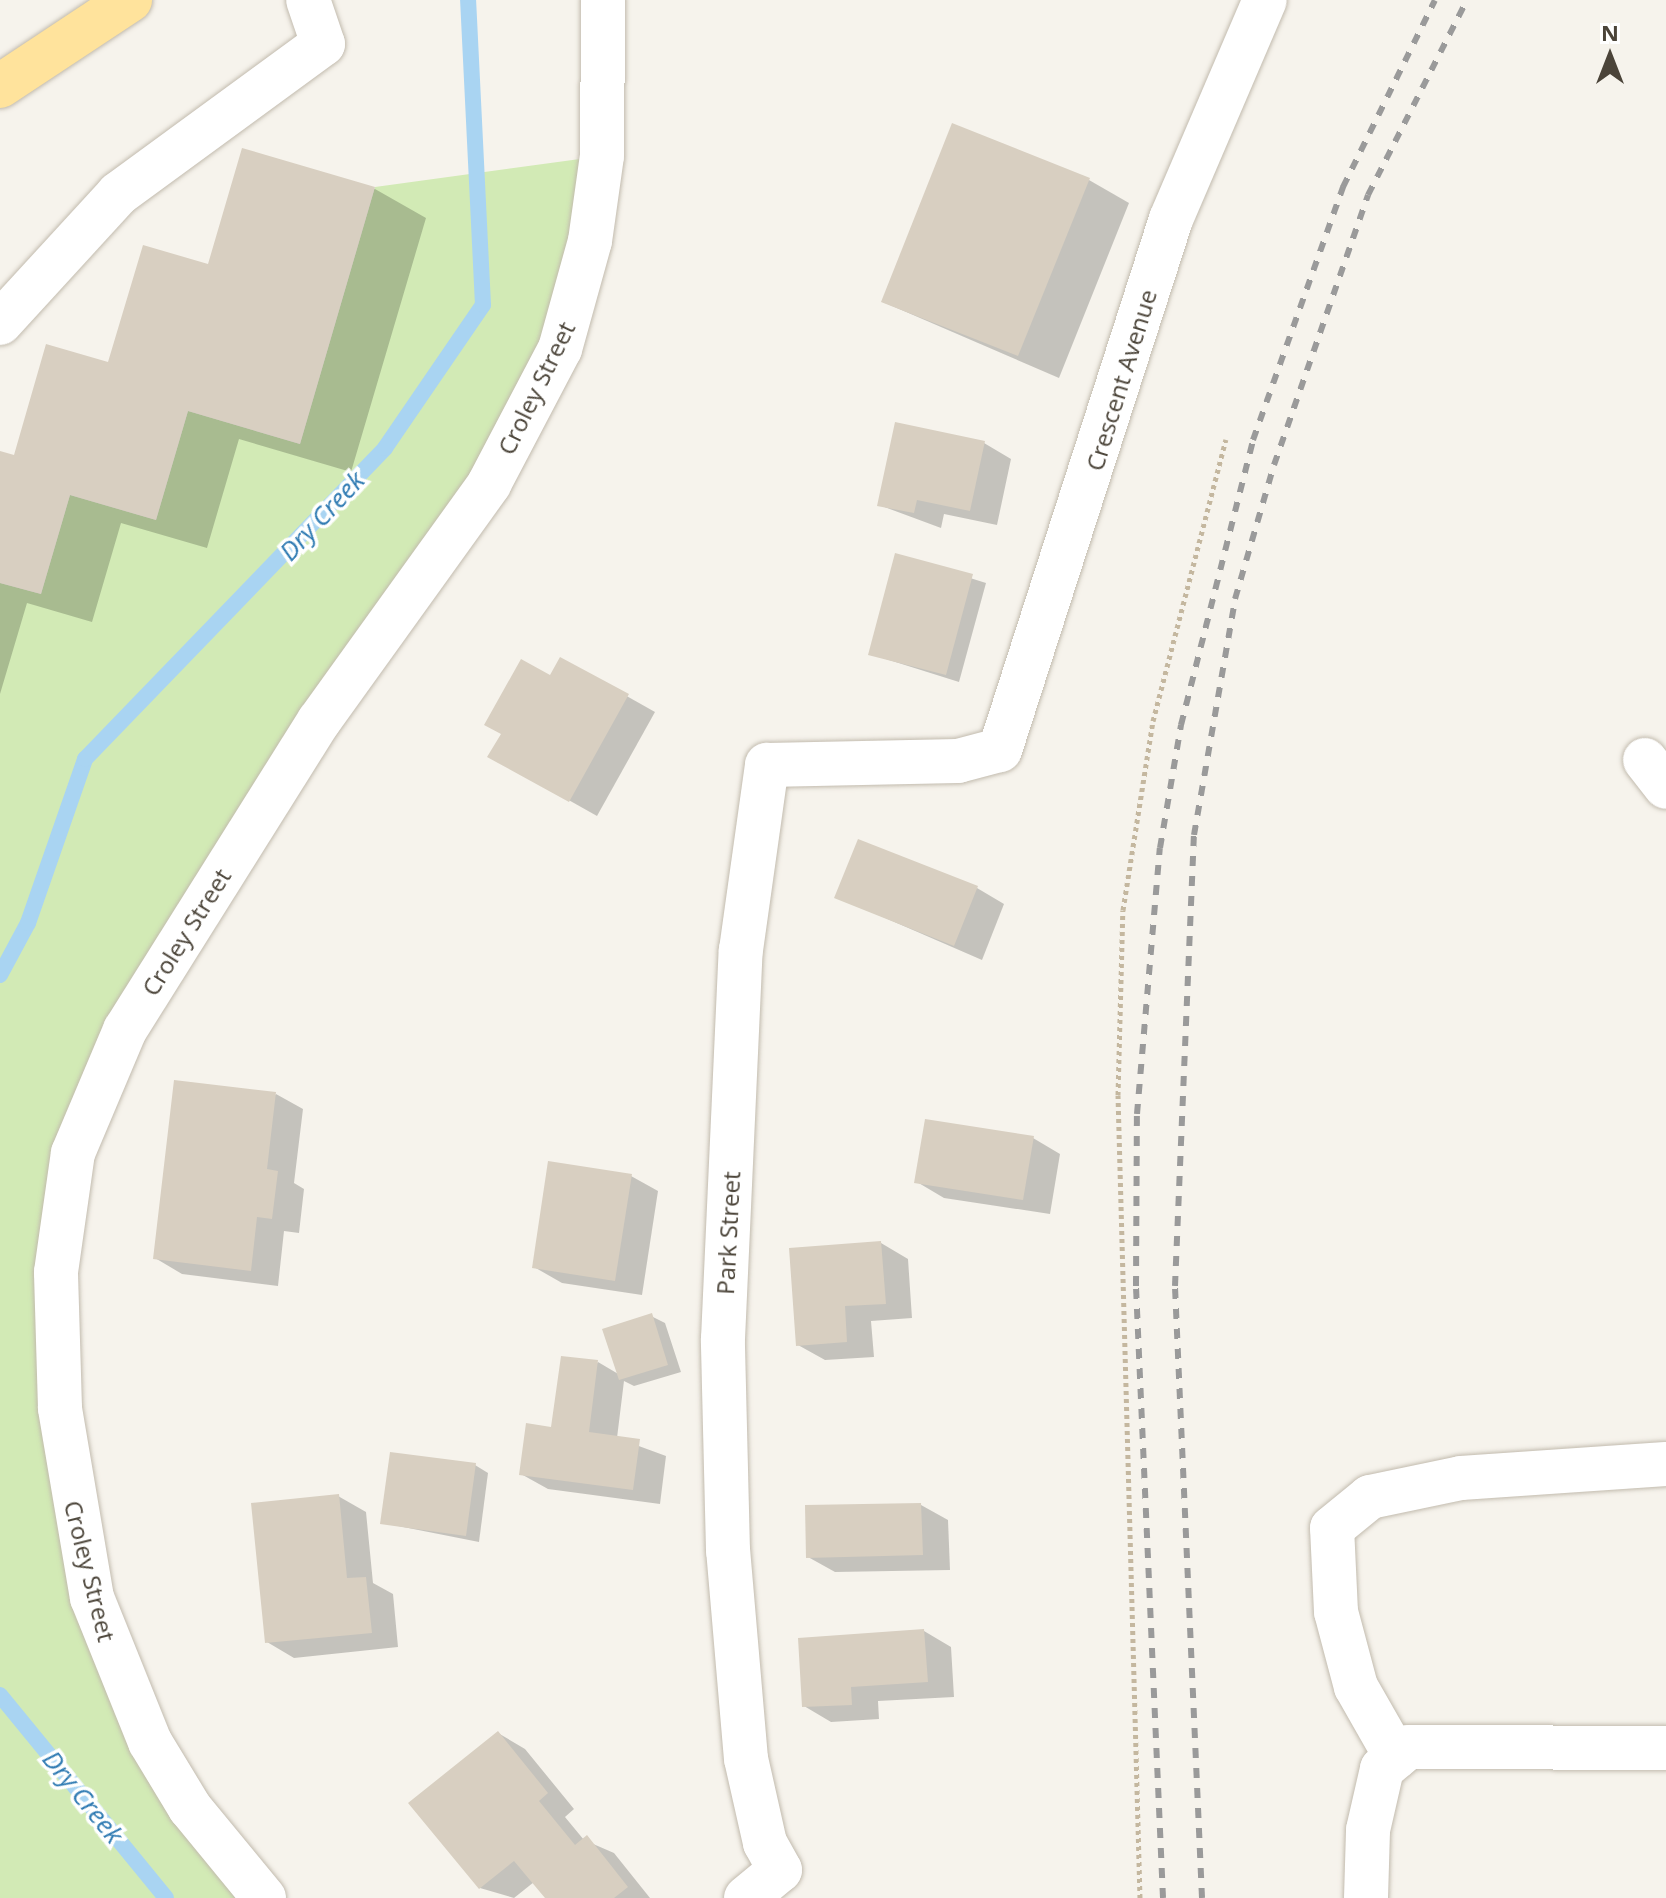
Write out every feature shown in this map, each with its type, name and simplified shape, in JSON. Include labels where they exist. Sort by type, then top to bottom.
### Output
[{"type":"main road","points":[[0,86],[130,0]]},
{"type":"street","points":[[0,323],[118,194],[323,44],[308,0]]},
{"type":"street","name":"Croley Street","points":[[264,1898],[190,1808],[115,1668],[73,1510],[60,1408],[56,1272],[73,1153],[125,1030],[319,721],[489,484],[560,349],[590,241],[602,156],[603,0]]},
{"type":"street","name":"Crescent Avenue","points":[[984,755],[1000,750],[1022,694],[1171,219],[1265,0]]},
{"type":"street","name":"Park Street","points":[[746,1898],[780,1870],[765,1843],[746,1759],[728,1551],[723,1339],[741,950],[767,765],[984,755]]},
{"type":"street","points":[[1396,1757],[1356,1687],[1336,1612],[1332,1528],[1370,1497],[1461,1478],[1666,1464]]},
{"type":"street","points":[[1366,1898],[1368,1830],[1382,1769],[1408,1747],[1666,1748]]},
{"type":"path","points":[[1140,1898],[1119,1143],[1123,910],[1153,721],[1226,439]]},
{"type":"green space","points":[[602,156],[560,349],[125,1030],[56,1272],[92,1598],[264,1898],[0,1898],[0,583],[41,594],[70,495],[156,520],[188,411],[300,444],[375,187]]},
{"type":"building","points":[[952,123],[1090,178],[1018,356],[881,302]]},
{"type":"building","points":[[242,148],[375,187],[300,444],[188,411],[156,520],[70,495],[41,594],[0,583],[0,451],[14,455],[46,344],[108,362],[143,245],[208,264]]},
{"type":"building","points":[[895,422],[985,441],[970,511],[917,500],[914,513],[877,506]]},
{"type":"building","points":[[895,553],[973,574],[946,675],[868,655]]},
{"type":"building","points":[[560,657],[629,694],[569,802],[487,757],[501,734],[484,725],[521,659],[550,675]]},
{"type":"building","points":[[858,839],[978,886],[954,946],[834,898]]},
{"type":"building","points":[[174,1080],[276,1092],[267,1169],[278,1171],[272,1219],[257,1217],[251,1271],[153,1259]]},
{"type":"building","points":[[925,1119],[1034,1136],[1023,1200],[914,1183]]},
{"type":"building","points":[[548,1161],[632,1174],[615,1281],[532,1268]]},
{"type":"building","points":[[881,1241],[886,1304],[845,1306],[847,1342],[796,1346],[789,1248]]},
{"type":"building","points":[[652,1313],[668,1365],[619,1380],[602,1329]]},
{"type":"building","points":[[561,1356],[598,1360],[589,1432],[640,1439],[633,1490],[519,1475],[526,1423],[551,1427]]},
{"type":"building","points":[[390,1452],[476,1463],[466,1536],[380,1524]]},
{"type":"building","points":[[339,1494],[347,1578],[366,1577],[372,1633],[265,1643],[251,1503]]},
{"type":"building","points":[[921,1503],[923,1555],[806,1558],[805,1505]]},
{"type":"building","points":[[924,1629],[928,1682],[851,1687],[852,1705],[802,1707],[798,1638]]},
{"type":"building","points":[[498,1731],[548,1793],[539,1801],[575,1845],[587,1835],[628,1887],[614,1898],[545,1898],[514,1861],[479,1889],[408,1803]]},
{"type":"waterway","name":"Dry Creek","points":[[0,975],[28,923],[85,759],[385,448],[483,305],[468,0]]},
{"type":"waterway","name":"Dry Creek","points":[[0,1695],[166,1898]]},
{"type":"railway","points":[[1163,1898],[1136,1286],[1137,1114],[1160,848],[1181,725],[1253,440],[1343,187],[1435,0]]},
{"type":"railway","points":[[1202,1898],[1175,1286],[1194,835],[1235,599],[1274,465],[1368,195],[1467,0]]}]
